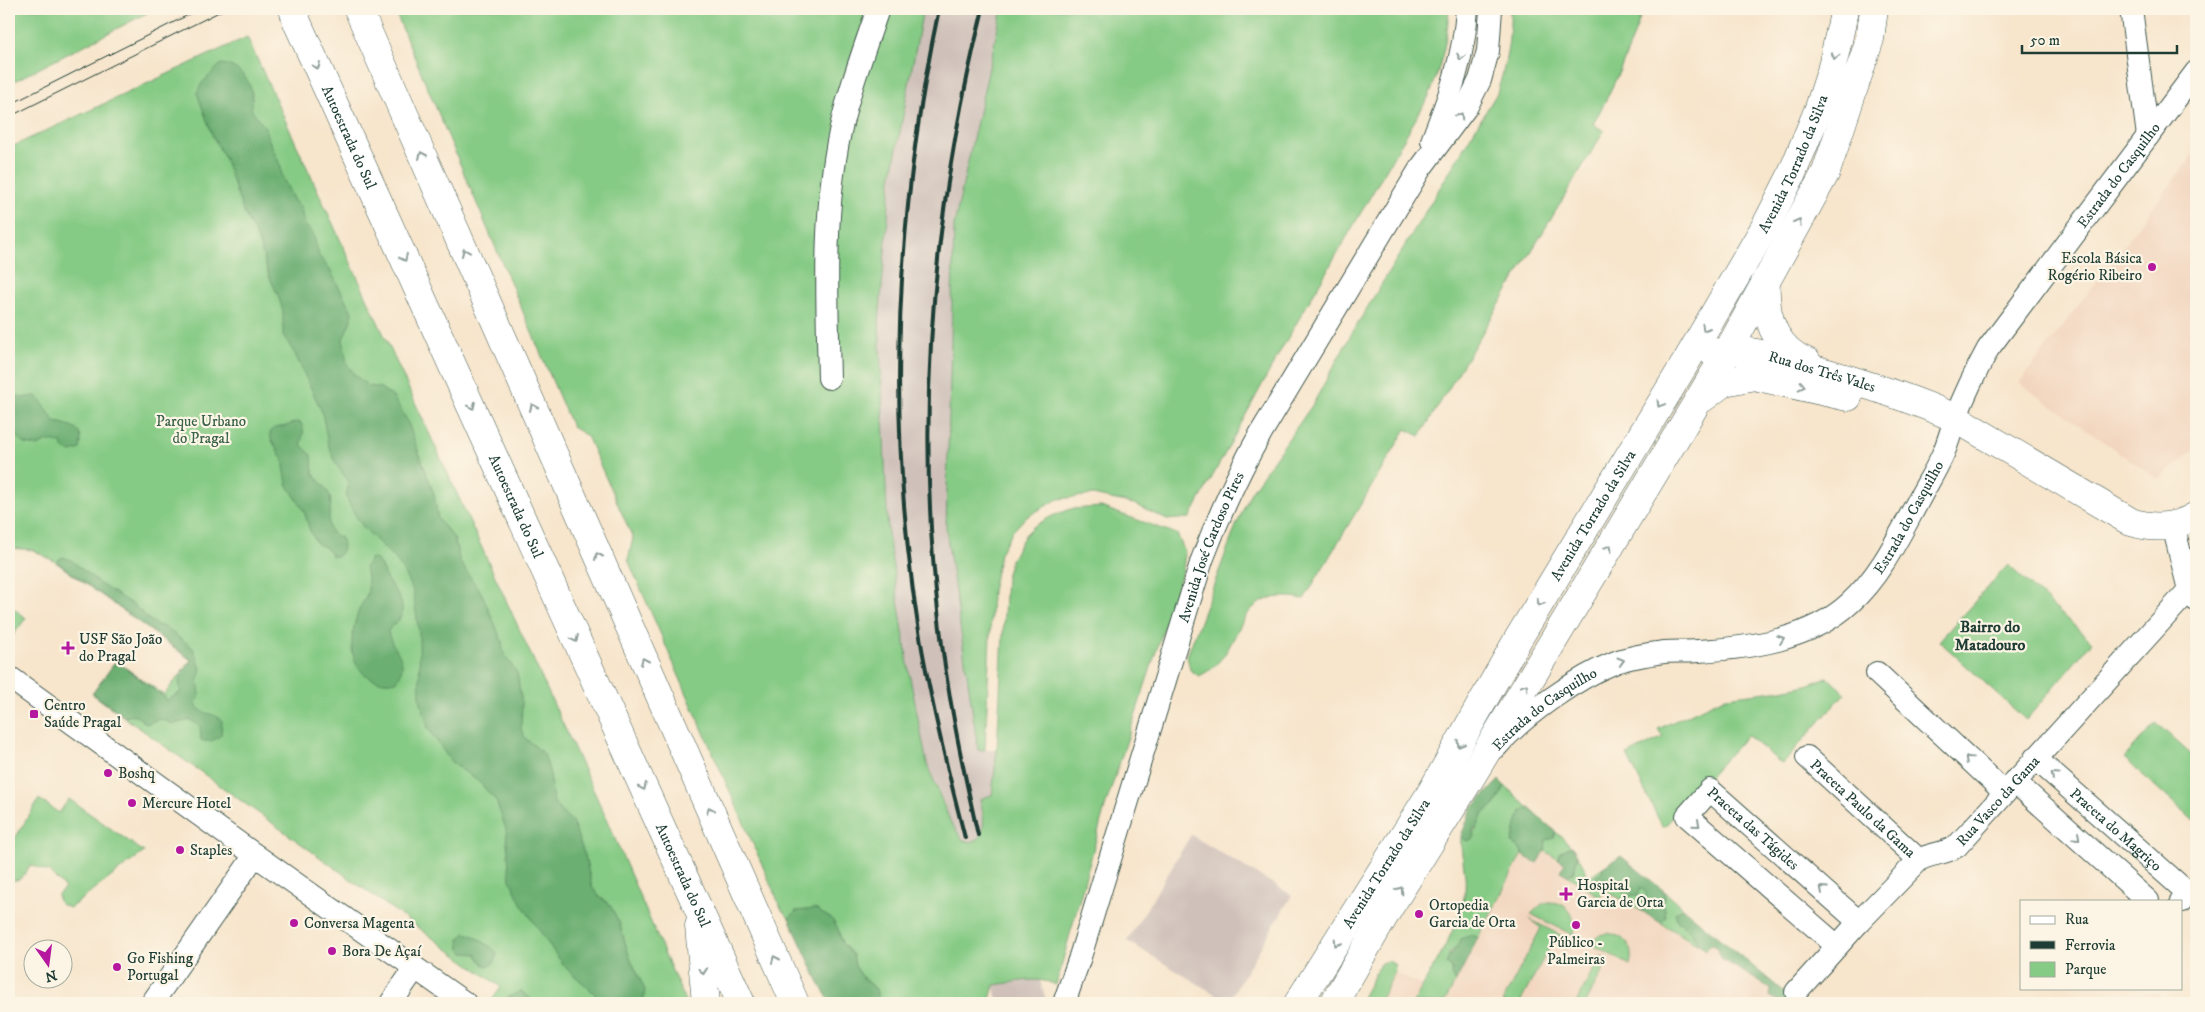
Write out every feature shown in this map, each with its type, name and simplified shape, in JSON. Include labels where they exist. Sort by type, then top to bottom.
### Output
[{"type":"main road","points":[[358,9],[795,1003]]},
{"type":"main road","name":"Avenida Torrado da Silva","points":[[1298,1003],[1420,812],[1518,639],[1686,362],[1766,225],[1791,176],[1819,108],[1831,70],[1845,9]]},
{"type":"main road","name":"Avenida Torrado da Silva","points":[[1334,1003],[1389,908],[1697,404],[1826,172],[1870,39],[1874,9]]},
{"type":"main road","name":"Autoestrada do Sul","points":[[292,13],[498,464],[554,595],[741,1003]]},
{"type":"main road","points":[[1754,376],[1734,362],[1728,351],[1728,323],[1778,221],[1791,176]]},
{"type":"main road","points":[[1766,280],[1766,307],[1778,341],[1799,359],[1847,378]]},
{"type":"main road","name":"Rua dos Três Vales","points":[[1686,362],[1697,357],[1728,351],[1750,352],[1847,378],[1926,405],[1955,418],[2131,522],[2157,527],[2185,520]]},
{"type":"main road","name":"Rua dos Três Vales","points":[[1697,404],[1724,382],[1754,376],[1892,408],[1955,418]]},
{"type":"main road","points":[[697,905],[706,1003]]},
{"type":"street","points":[[830,378],[827,279],[828,227],[832,184],[840,133],[852,85],[878,9]]},
{"type":"street","name":"Avenida José Cardoso Pires","points":[[1420,169],[1457,74],[1462,55],[1467,9]]},
{"type":"street","name":"Avenida José Cardoso Pires","points":[[1064,1003],[1079,960],[1202,560],[1224,503],[1240,469],[1262,431],[1420,169],[1463,113],[1480,80],[1488,51],[1491,9]]},
{"type":"street","points":[[2130,9],[2148,136]]},
{"type":"street","name":"Estrada do Casquilho","points":[[1472,774],[1507,735],[1584,677],[1618,662],[1665,652],[1697,652],[1773,642],[1812,628],[1833,617],[1871,582],[1942,456],[1955,418],[1972,378],[1988,349],[2196,72]]},
{"type":"street","points":[[2185,520],[2193,595]]},
{"type":"street","name":"Rua Vasco da Gama","points":[[1796,992],[1859,922],[1919,860],[1929,855],[1947,852],[1957,846],[2035,758],[2193,595]]},
{"type":"street","name":"Praceta do Magriço","points":[[1876,673],[2009,787],[2147,900]]},
{"type":"street","points":[[9,677],[255,855],[466,1003]]},
{"type":"street","name":"Praceta Paulo da Gama","points":[[1807,757],[1919,860]]},
{"type":"street","name":"Praceta do Magriço","points":[[2035,758],[2188,893],[2182,900]]},
{"type":"street","name":"Praceta das Tágides","points":[[1837,946],[1687,816],[1710,790],[1859,922]]},
{"type":"street","points":[[152,1003],[255,855]]},
{"type":"street","name":"Avenida José Cardoso Pires","points":[[1075,1003],[1079,960]]},
{"type":"street","points":[[391,1003],[415,968]]},
{"type":"shaded area","points":[[923,9],[1002,9],[954,225],[979,750],[997,750],[992,795],[982,798],[1047,1003],[998,1003],[944,809],[946,808],[927,764],[911,683],[888,535],[879,322],[891,180]]},
{"type":"shaded area","name":"Escola Básica Rogério Ribeiro","points":[[2196,151],[2196,448],[2159,480],[2019,383]]},
{"type":"shaded area","name":"Hospital Garcia de Orta","points":[[1499,780],[1575,849],[1589,877],[1621,856],[1797,1003],[1359,1003],[1381,963],[1384,961],[1394,964],[1395,973],[1423,986],[1455,925],[1465,898],[1466,879],[1460,846],[1464,827],[1472,808]]},
{"type":"shaded area","points":[[1191,835],[1292,895],[1228,1002],[1127,941]]},
{"type":"shaded area","points":[[2159,994],[2166,1003],[1984,1003]]},
{"type":"green space","points":[[9,9],[155,9],[9,84]]},
{"type":"green space","points":[[394,9],[923,9],[891,180],[879,322],[888,535],[911,683],[927,764],[951,823],[963,840],[971,842],[978,839],[983,829],[980,799],[992,795],[997,750],[1006,577],[1011,560],[1025,535],[1033,527],[1050,517],[1071,509],[1101,507],[1177,534],[1185,552],[1183,570],[1105,807],[1056,985],[1041,980],[1033,980],[994,985],[989,1003],[879,1003],[876,989],[863,978],[855,966],[853,955],[842,943],[838,929],[796,911],[789,918],[782,910],[628,560],[633,538],[587,436],[572,427]]},
{"type":"green space","points":[[1002,9],[1449,9],[1443,54],[1429,96],[1282,348],[1190,518],[1167,520],[1134,504],[1093,495],[1058,499],[1025,518],[1012,532],[1000,553],[992,591],[985,750],[978,750],[946,529],[954,225]]},
{"type":"green space","points":[[1510,9],[1643,9],[1621,68],[1593,124],[1604,131],[1420,436],[1406,429],[1304,599],[1279,597],[1262,602],[1250,611],[1226,653],[1215,666],[1199,676],[1190,670],[1187,656],[1236,526],[1251,492],[1313,404],[1352,333],[1497,93],[1507,51]]},
{"type":"green space","name":"Parque Urbano do Pragal","points":[[247,37],[602,809],[686,1003],[490,1003],[501,987],[92,694],[116,661],[164,695],[191,660],[54,561],[33,550],[9,548],[9,148]]},
{"type":"green space","points":[[221,64],[236,69],[250,86],[252,93],[251,109],[266,129],[281,167],[282,176],[294,201],[300,206],[305,225],[313,233],[319,256],[330,270],[352,312],[351,320],[343,339],[347,364],[355,375],[368,386],[381,388],[393,397],[407,420],[434,494],[438,519],[454,538],[460,562],[482,594],[502,641],[503,652],[517,673],[522,704],[521,729],[525,738],[544,754],[550,774],[553,801],[561,812],[572,821],[585,856],[592,887],[610,905],[619,922],[629,955],[645,990],[643,1003],[601,1003],[594,993],[567,969],[556,955],[521,903],[510,880],[506,829],[496,801],[479,782],[451,762],[428,728],[420,699],[419,633],[413,591],[398,562],[363,527],[346,497],[349,482],[336,464],[328,444],[322,412],[295,354],[283,335],[283,311],[278,295],[269,276],[258,240],[243,211],[224,157],[213,137],[197,93],[202,83]]},
{"type":"green space","points":[[9,391],[22,398],[36,396],[55,422],[72,427],[79,432],[80,449],[72,452],[65,450],[61,443],[48,441],[37,446],[25,444],[9,431]]},
{"type":"green space","points":[[296,422],[301,423],[303,433],[301,443],[311,455],[314,474],[330,497],[329,526],[334,535],[341,538],[343,546],[338,556],[332,556],[325,547],[317,544],[310,531],[304,511],[287,484],[283,460],[271,439],[270,433],[274,428]]},
{"type":"green space","points":[[63,557],[71,560],[100,584],[135,606],[147,618],[157,625],[165,627],[193,648],[201,668],[198,680],[200,695],[196,703],[201,710],[216,716],[222,721],[221,735],[212,740],[201,740],[200,726],[190,720],[174,724],[159,719],[147,724],[135,716],[125,717],[93,693],[116,661],[168,700],[181,692],[179,682],[181,674],[192,660],[58,563],[59,559]]},
{"type":"green space","points":[[371,558],[379,562],[386,578],[399,597],[402,606],[400,618],[388,631],[402,665],[398,680],[391,682],[379,681],[369,677],[361,671],[353,656],[352,637],[359,610],[366,597],[368,584],[365,567]]},
{"type":"green space","points":[[2008,565],[2092,642],[2026,720],[1939,641]]},
{"type":"green space","points":[[9,605],[26,618],[11,638],[9,636]]},
{"type":"green space","points":[[1827,677],[1845,693],[1782,764],[1747,735],[1663,828],[1627,755],[1663,737],[1658,729],[1726,697],[1782,690],[1807,685]]},
{"type":"green space","points":[[2156,723],[2196,759],[2196,823],[2124,758]]},
{"type":"green space","points":[[1499,780],[1505,786],[1495,805],[1483,813],[1478,826],[1473,830],[1474,838],[1467,841],[1461,836],[1472,808]]},
{"type":"green space","points":[[1505,786],[1528,807],[1523,810],[1518,818],[1512,843],[1521,850],[1522,854],[1478,938],[1472,935],[1449,953],[1455,983],[1444,1003],[1413,1003],[1452,933],[1463,903],[1465,883],[1461,836],[1467,841],[1478,826],[1483,813],[1495,805]]},
{"type":"green space","points":[[39,799],[59,813],[69,799],[144,852],[70,908],[60,904],[57,895],[65,888],[49,872],[30,865],[20,879],[9,880],[9,848]]},
{"type":"green space","points":[[1528,807],[1556,832],[1554,838],[1546,840],[1545,851],[1537,863],[1523,856],[1521,850],[1512,843],[1518,818],[1523,810]]},
{"type":"green space","points":[[1556,832],[1571,846],[1559,853],[1558,859],[1545,851],[1545,840],[1554,838]]},
{"type":"green space","points":[[1571,846],[1578,856],[1573,873],[1567,875],[1560,871],[1565,863],[1558,859],[1559,853]]},
{"type":"green space","points":[[1578,856],[1589,877],[1603,867],[1602,873],[1605,880],[1637,886],[1647,892],[1648,895],[1641,900],[1643,912],[1605,890],[1600,897],[1567,875],[1573,873]]},
{"type":"green space","points":[[1621,856],[1664,891],[1665,898],[1661,901],[1665,909],[1666,918],[1661,923],[1643,912],[1641,900],[1647,895],[1641,887],[1638,895],[1629,896],[1617,888],[1621,882],[1611,883],[1605,880],[1597,883],[1595,877],[1602,873],[1603,867]]},
{"type":"green space","points":[[1664,891],[1683,908],[1675,913],[1687,926],[1698,945],[1661,923],[1666,917],[1661,901],[1665,898]]},
{"type":"green space","points":[[1549,902],[1561,905],[1570,912],[1574,922],[1573,935],[1531,914],[1542,904]]},
{"type":"green space","points":[[1683,908],[1797,1003],[1781,1003],[1769,996],[1770,988],[1722,959],[1717,947],[1711,945],[1706,950],[1702,947],[1690,931],[1678,922],[1675,913]]},
{"type":"green space","points":[[815,909],[832,919],[838,929],[842,943],[853,955],[855,966],[863,978],[876,989],[879,1003],[831,1003],[820,985],[789,918],[796,911]]},
{"type":"green space","points":[[1529,919],[1570,940],[1566,949],[1552,942],[1520,1003],[1502,1003],[1541,928]]},
{"type":"green space","points":[[465,933],[487,944],[495,951],[497,953],[495,962],[489,966],[484,965],[476,954],[464,953],[460,949],[459,939]]},
{"type":"green space","points":[[1607,933],[1618,936],[1627,943],[1631,953],[1630,965],[1589,943],[1600,935]]},
{"type":"green space","points":[[1472,934],[1478,938],[1455,983],[1451,974],[1453,969],[1446,964],[1461,939]]},
{"type":"green space","points":[[1600,956],[1608,960],[1586,1003],[1576,1003]]},
{"type":"green space","points":[[1388,961],[1394,964],[1395,972],[1379,1003],[1359,1003],[1381,963]]},
{"type":"green space","points":[[521,991],[530,998],[529,1003],[490,1003],[501,1001]]},
{"type":"tram line","points":[[9,105],[200,9]]},
{"type":"tram line","points":[[9,117],[225,9]]},
{"type":"railway","points":[[939,9],[925,81],[906,226],[901,299],[900,445],[913,591],[923,654],[935,715],[965,838]]},
{"type":"railway","points":[[978,835],[946,674],[939,620],[932,543],[929,389],[933,312],[941,236],[966,84],[983,9]]},
{"type":"place","name":"Escola Básica Rogério Ribeiro","points":[[2152,267]]},
{"type":"place","name":"USF São João do Pragal","points":[[68,648]]},
{"type":"place","name":"Centro Saúde Pragal","points":[[34,714]]},
{"type":"place","name":"Boshq","points":[[108,773]]},
{"type":"place","name":"Mercure Hotel","points":[[132,803]]},
{"type":"place","name":"Staples","points":[[180,850]]},
{"type":"place","name":"Hospital Garcia de Orta","points":[[1566,894]]},
{"type":"place","name":"Ortopedia Garcia de Orta","points":[[1419,914]]},
{"type":"place","name":"Conversa Magenta","points":[[294,923]]},
{"type":"place","name":"Público - Palmeiras","points":[[1576,925]]},
{"type":"place","name":"Bora De Açaí","points":[[332,951]]},
{"type":"place","name":"Go Fishing Portugal","points":[[117,967]]},
{"type":"district","name":"Bairro do Matadouro","points":[[1990,636]]}]
